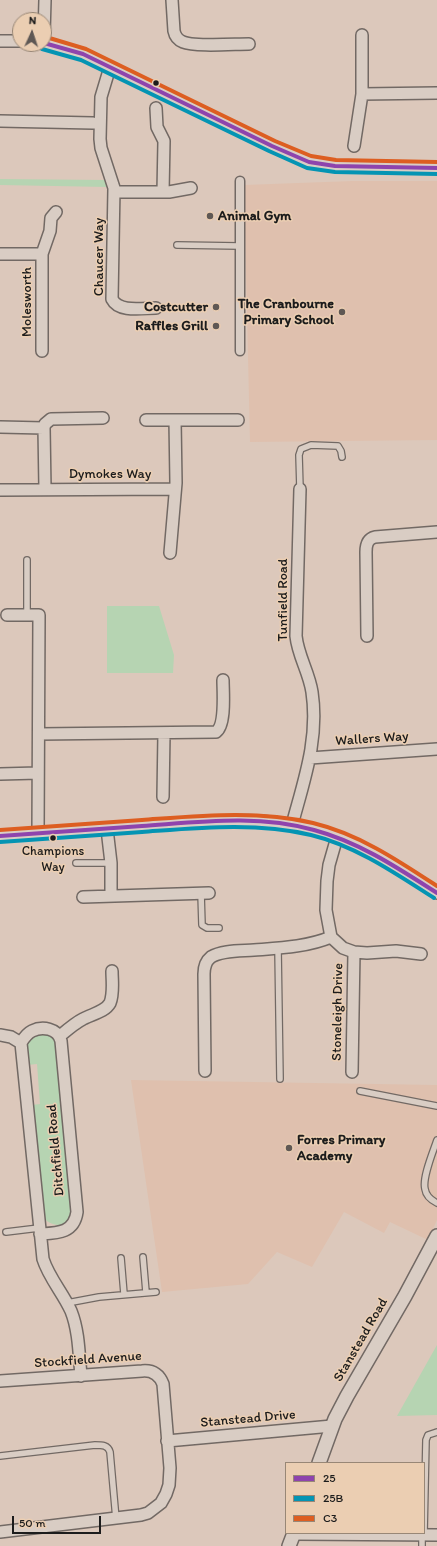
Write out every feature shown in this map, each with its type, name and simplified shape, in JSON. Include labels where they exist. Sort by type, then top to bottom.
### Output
[{"type":"street","points":[[45,0],[45,12]]},
{"type":"street","points":[[172,0],[175,35],[183,42],[195,44],[249,44]]},
{"type":"street","points":[[354,146],[362,94],[362,35]]},
{"type":"street","points":[[0,41],[12,41]]},
{"type":"street","points":[[52,45],[83,54],[272,146],[309,162],[335,166],[437,168]]},
{"type":"street","name":"Chaucer Way","points":[[110,67],[101,97],[100,139],[101,148],[113,182],[114,192],[112,299],[113,303],[121,308],[156,308]]},
{"type":"street","points":[[362,94],[437,93]]},
{"type":"street","points":[[156,108],[157,127],[164,141],[163,192]]},
{"type":"street","points":[[0,121],[93,123]]},
{"type":"street","points":[[240,181],[240,351]]},
{"type":"street","points":[[114,192],[163,192],[191,188]]},
{"type":"street","name":"Molesworth","points":[[42,351],[42,254],[50,231],[51,218],[56,212]]},
{"type":"street","name":"Molesworth","points":[[0,254],[42,254]]},
{"type":"street","points":[[45,489],[44,428],[47,421],[52,419],[103,418]]},
{"type":"street","points":[[146,420],[238,420]]},
{"type":"street","points":[[170,553],[175,489],[175,420]]},
{"type":"street","points":[[0,427],[44,428]]},
{"type":"street","name":"Dymokes Way","points":[[0,490],[175,489]]},
{"type":"street","name":"Tunfield Road","points":[[292,825],[310,758],[314,723],[313,697],[309,677],[299,654],[296,636],[300,489]]},
{"type":"street","points":[[367,636],[366,552],[370,538],[437,532]]},
{"type":"street","points":[[7,615],[39,615],[38,834]]},
{"type":"street","points":[[39,734],[213,732],[219,730],[222,717],[223,680]]},
{"type":"street","points":[[163,797],[164,733]]},
{"type":"street","name":"Wallers Way","points":[[310,758],[437,750]]},
{"type":"street","points":[[0,774],[38,773]]},
{"type":"street","points":[[0,836],[230,820],[260,820],[292,825],[337,837],[377,856],[436,890]]},
{"type":"street","points":[[107,828],[111,863],[111,896]]},
{"type":"street","points":[[205,1071],[204,974],[208,960],[216,955],[226,953],[278,949],[313,943],[331,937],[326,910],[326,881],[337,837]]},
{"type":"street","points":[[83,897],[205,893]]},
{"type":"street","name":"Stoneleigh Drive","points":[[331,937],[338,945],[354,952],[367,953],[396,951],[421,954]]},
{"type":"street","name":"Stoneleigh Drive","points":[[352,1072],[354,952]]},
{"type":"street","points":[[0,1035],[11,1037],[21,1043],[27,1034],[33,1030],[52,1030],[60,1036],[76,1023],[108,1006],[112,997],[112,971]]},
{"type":"street","name":"Ditchfield Road","points":[[39,1231],[61,1232],[68,1229],[76,1219],[77,1212],[60,1036]]},
{"type":"street","name":"Ditchfield Road","points":[[21,1043],[33,1153],[39,1231],[45,1266],[67,1303],[76,1328],[81,1376]]},
{"type":"street","name":"Stanstead Road","points":[[319,1462],[332,1426],[347,1396],[409,1290],[437,1236]]},
{"type":"street","name":"Stockfield Avenue","points":[[0,1381],[148,1371],[158,1376],[163,1384],[170,1477],[168,1490],[163,1500],[158,1506],[148,1513],[116,1519],[0,1532]]},
{"type":"street","name":"Stanstead Drive","points":[[167,1441],[332,1426]]},
{"type":"street","points":[[289,1546],[294,1534]]},
{"type":"street","points":[[320,1534],[423,1538],[437,1534]]},
{"type":"lane","points":[[178,245],[239,246]]},
{"type":"lane","points":[[300,489],[299,455],[301,449],[311,446],[338,446],[342,457]]},
{"type":"lane","points":[[27,560],[27,616]]},
{"type":"lane","points":[[76,863],[111,863]]},
{"type":"lane","points":[[205,893],[202,925],[207,928],[219,928]]},
{"type":"lane","points":[[278,949],[280,1079]]},
{"type":"lane","points":[[360,1091],[437,1106]]},
{"type":"lane","points":[[437,1140],[424,1188],[426,1194],[431,1200],[437,1203]]},
{"type":"lane","points":[[6,1232],[39,1231]]},
{"type":"lane","points":[[143,1257],[146,1292]]},
{"type":"lane","points":[[121,1258],[124,1294]]},
{"type":"lane","points":[[67,1303],[90,1298],[156,1292]]},
{"type":"lane","points":[[425,1473],[426,1440],[428,1435],[437,1432]]},
{"type":"lane","points":[[0,1456],[95,1445],[105,1446],[110,1452],[116,1519]]},
{"type":"shaded area","name":"The Cranbourne Primary School","points":[[353,181],[437,181],[437,440],[250,442],[244,185]]},
{"type":"shaded area","name":"Forres Primary Academy","points":[[131,1080],[437,1085],[437,1220],[428,1240],[390,1222],[384,1233],[344,1212],[312,1267],[277,1252],[248,1284],[162,1292]]},
{"type":"green space","points":[[0,179],[108,180],[108,187],[0,185]]},
{"type":"green space","points":[[107,606],[159,606],[174,655],[173,673],[107,673]]},
{"type":"green space","points":[[43,1034],[54,1039],[57,1044],[58,1051],[56,1052],[71,1212],[68,1223],[61,1225],[50,1223],[42,1215],[32,1105],[40,1104],[37,1064],[27,1065],[26,1054],[29,1042],[37,1036]]},
{"type":"green space","points":[[437,1345],[437,1415],[397,1416]]},
{"type":"transit line","name":"C3","points":[[52,39],[86,49],[275,141],[311,156],[336,160],[437,162]]},
{"type":"transit line","name":"25","points":[[52,45],[83,54],[272,146],[309,162],[335,166],[437,168]]},
{"type":"transit line","name":"25B","points":[[52,52],[81,60],[307,168],[335,172],[437,174]]},
{"type":"transit line","name":"C3","points":[[0,830],[206,816],[271,816],[313,823],[346,834],[378,849],[437,886]]},
{"type":"transit line","name":"25","points":[[0,836],[207,821],[228,820],[272,822],[314,830],[347,841],[408,874],[437,893]]},
{"type":"transit line","name":"25B","points":[[0,842],[205,828],[269,828],[311,835],[344,846],[375,861],[434,898]]},
{"type":"place","name":"Animal Gym","points":[[210,216]]},
{"type":"place","name":"Costcutter","points":[[216,307]]},
{"type":"place","name":"The Cranbourne Primary School","points":[[342,312]]},
{"type":"place","name":"Raffles Grill","points":[[216,326]]},
{"type":"place","name":"Champions Way","points":[[53,838]]},
{"type":"place","name":"Forres Primary Academy","points":[[289,1148]]}]
